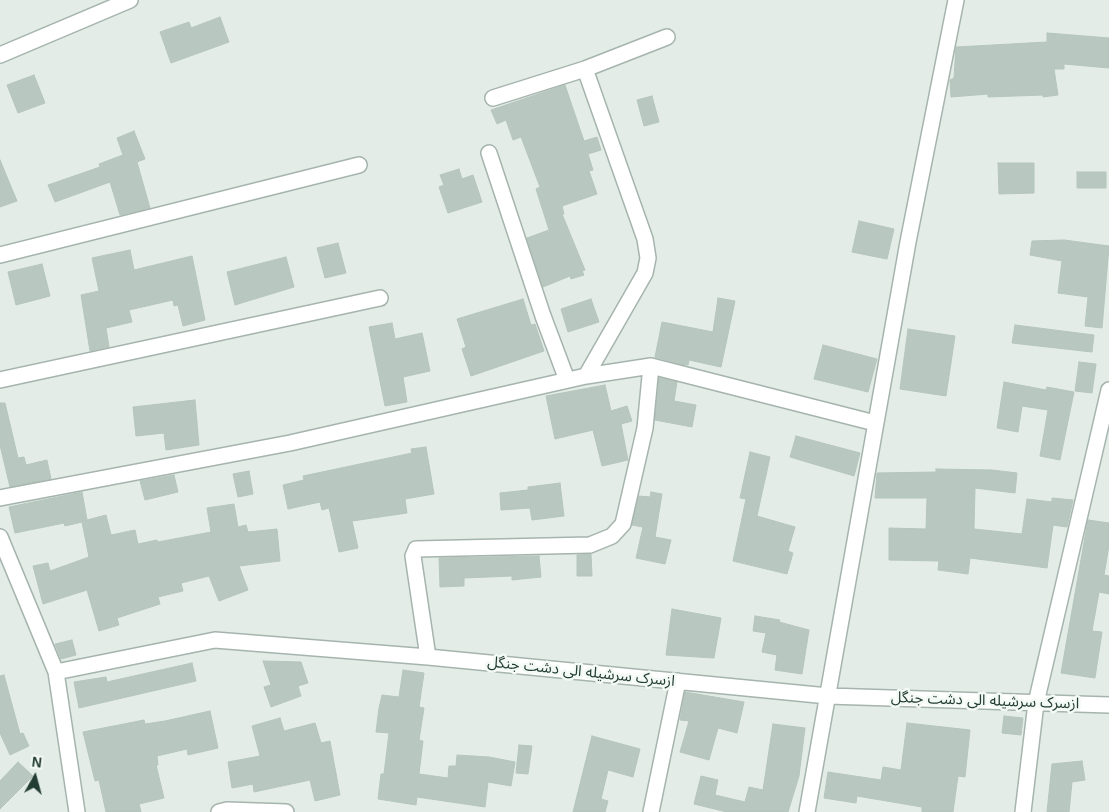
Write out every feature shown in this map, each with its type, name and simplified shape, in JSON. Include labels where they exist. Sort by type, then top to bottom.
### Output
[{"type":"street","points":[[0,55],[130,0]]},
{"type":"street","points":[[807,812],[876,424],[956,0]]},
{"type":"street","points":[[493,98],[585,69],[667,37]]},
{"type":"street","points":[[585,69],[645,239],[648,258],[645,273],[586,376]]},
{"type":"street","points":[[489,152],[543,316],[567,380]]},
{"type":"street","points":[[0,255],[359,165]]},
{"type":"street","points":[[0,380],[380,298]]},
{"type":"street","points":[[0,498],[290,442],[586,376],[651,366],[876,424]]},
{"type":"street","points":[[428,657],[413,556],[416,549],[590,545],[603,541],[618,531],[623,524],[645,428],[651,366]]},
{"type":"street","points":[[1023,812],[1036,703],[1109,390]]},
{"type":"street","points":[[1,542],[56,672],[77,812]]},
{"type":"street","name":"ازسرک سرشیله الی دشت جنگل","points":[[56,672],[215,640],[428,657],[828,696],[1109,705]]},
{"type":"street","points":[[651,812],[678,681]]},
{"type":"street","points":[[218,812],[227,810],[286,812]]},
{"type":"building","points":[[220,17],[229,42],[171,63],[160,32],[189,22],[191,28]]},
{"type":"building","points":[[1047,33],[1109,38],[1109,68],[1064,64],[1064,69],[1054,69],[1058,95],[1043,97],[1043,95],[988,97],[988,94],[951,97],[950,80],[954,78],[956,47],[1047,42]]},
{"type":"building","points":[[34,75],[45,103],[18,113],[7,85]]},
{"type":"building","points":[[565,85],[584,141],[597,137],[601,150],[588,154],[593,170],[589,171],[597,194],[562,206],[564,214],[562,214],[585,270],[582,271],[584,275],[571,279],[570,276],[543,287],[527,238],[549,230],[536,189],[540,187],[521,137],[513,140],[506,120],[497,124],[491,110]]},
{"type":"building","points":[[652,96],[659,122],[644,126],[637,100]]},
{"type":"building","points":[[134,131],[145,159],[137,162],[150,208],[120,215],[110,182],[55,202],[48,185],[100,167],[99,164],[123,155],[117,138]]},
{"type":"building","points":[[0,160],[17,201],[0,207]]},
{"type":"building","points":[[998,163],[1034,163],[1034,193],[999,194]]},
{"type":"building","points":[[459,169],[462,179],[473,175],[482,202],[448,213],[439,187],[444,185],[440,175]]},
{"type":"building","points":[[1077,172],[1106,172],[1106,188],[1077,188]]},
{"type":"building","points":[[859,221],[894,229],[887,259],[852,252]]},
{"type":"building","points":[[1064,240],[1109,246],[1102,328],[1085,326],[1088,297],[1058,293],[1062,261],[1030,255],[1032,241]]},
{"type":"building","points":[[338,243],[346,273],[325,278],[317,248]]},
{"type":"building","points":[[130,250],[134,270],[192,256],[205,320],[183,326],[178,305],[174,306],[173,300],[129,310],[132,322],[106,328],[109,347],[90,351],[81,295],[99,291],[92,258]]},
{"type":"building","points":[[286,257],[294,287],[235,305],[227,272]]},
{"type":"building","points":[[42,264],[50,296],[16,305],[8,272]]},
{"type":"building","points":[[718,298],[735,301],[721,367],[689,360],[688,365],[681,364],[655,357],[662,322],[713,332]]},
{"type":"building","points":[[523,299],[531,325],[535,324],[544,351],[471,376],[462,349],[466,347],[457,319]]},
{"type":"building","points":[[591,299],[599,322],[568,332],[561,309]]},
{"type":"building","points":[[392,323],[395,339],[422,333],[430,371],[403,377],[407,402],[385,406],[369,327]]},
{"type":"building","points":[[1015,325],[1094,335],[1092,352],[1012,343]]},
{"type":"building","points":[[908,329],[955,336],[946,396],[900,389]]},
{"type":"building","points":[[823,345],[877,359],[868,392],[814,379]]},
{"type":"building","points":[[1079,362],[1096,364],[1092,393],[1075,391]]},
{"type":"building","points":[[659,378],[677,382],[674,401],[696,405],[692,427],[655,420]]},
{"type":"building","points":[[1004,382],[1046,390],[1047,387],[1074,392],[1060,460],[1040,456],[1048,410],[1022,406],[1018,432],[997,428]]},
{"type":"building","points":[[605,385],[611,411],[627,406],[632,421],[621,424],[628,460],[602,466],[593,430],[555,439],[546,396]]},
{"type":"building","points":[[195,400],[199,445],[166,450],[164,433],[136,436],[133,407]]},
{"type":"building","points":[[0,403],[5,403],[18,458],[24,457],[26,465],[47,460],[51,479],[10,487],[0,445]]},
{"type":"building","points":[[796,436],[860,453],[854,476],[790,457]]},
{"type":"building","points":[[426,447],[434,494],[405,499],[407,513],[352,521],[358,548],[339,552],[329,508],[322,510],[320,502],[288,509],[283,485],[304,480],[303,476],[412,453],[411,449]]},
{"type":"building","points":[[750,452],[770,457],[757,516],[795,527],[788,551],[793,553],[787,574],[733,561],[746,499],[740,498]]},
{"type":"building","points":[[936,469],[992,470],[1017,473],[1015,493],[975,488],[974,529],[1022,534],[1027,499],[1052,502],[1052,498],[1073,500],[1067,527],[1053,525],[1047,568],[970,558],[968,574],[938,570],[939,561],[889,560],[889,528],[926,529],[927,498],[875,498],[877,473],[936,472]]},
{"type":"building","points":[[249,471],[253,494],[238,497],[233,474]]},
{"type":"building","points":[[174,475],[178,492],[145,500],[140,481]]},
{"type":"building","points":[[560,483],[564,516],[532,520],[530,508],[501,510],[500,493],[528,490],[528,487]]},
{"type":"building","points":[[82,492],[87,520],[106,515],[111,535],[135,530],[138,544],[211,532],[207,508],[234,504],[238,527],[246,525],[248,532],[277,529],[280,561],[239,566],[248,590],[219,601],[209,576],[181,583],[183,591],[158,597],[160,604],[117,618],[119,625],[99,631],[87,590],[43,604],[33,566],[48,563],[50,571],[89,557],[82,522],[65,526],[64,523],[15,533],[9,507]]},
{"type":"building","points":[[651,492],[662,494],[655,537],[671,540],[665,564],[636,558],[643,527],[632,525],[639,496],[650,497]]},
{"type":"building","points":[[1088,520],[1109,523],[1109,545],[1104,575],[1109,576],[1109,594],[1099,592],[1092,631],[1102,632],[1095,678],[1061,673]]},
{"type":"building","points":[[591,554],[592,576],[577,576],[577,555]]},
{"type":"building","points":[[539,556],[541,577],[512,580],[512,576],[464,578],[464,586],[440,587],[439,558]]},
{"type":"building","points":[[672,609],[721,618],[714,658],[666,655]]},
{"type":"building","points":[[755,616],[780,620],[779,622],[809,630],[802,674],[775,670],[777,655],[762,652],[766,633],[753,631]]},
{"type":"building","points":[[72,640],[76,655],[61,659],[55,644]]},
{"type":"building","points":[[263,661],[301,662],[308,683],[298,686],[301,696],[271,707],[264,687],[271,685]]},
{"type":"building","points":[[192,663],[196,681],[79,708],[74,682],[106,677],[107,682]]},
{"type":"building","points":[[403,670],[424,673],[419,707],[424,708],[419,740],[423,741],[419,774],[448,778],[449,766],[456,766],[457,755],[489,757],[515,762],[511,786],[488,782],[485,807],[417,797],[416,805],[378,799],[381,774],[384,774],[389,733],[376,732],[379,708],[382,695],[399,697]]},
{"type":"building","points":[[4,675],[20,734],[23,733],[29,746],[10,755],[0,733],[0,676]]},
{"type":"building","points":[[685,692],[744,702],[737,733],[718,728],[709,760],[680,752],[689,721],[680,720]]},
{"type":"building","points":[[210,711],[218,748],[188,755],[187,749],[157,756],[158,765],[156,765],[164,798],[139,804],[141,812],[106,812],[99,780],[95,781],[83,732],[144,720],[145,724],[165,721]]},
{"type":"building","points":[[1004,716],[1023,718],[1021,735],[1002,733]]},
{"type":"building","points":[[280,718],[284,731],[315,723],[321,743],[330,741],[340,795],[315,801],[310,780],[254,792],[253,784],[232,788],[228,762],[260,756],[252,726]]},
{"type":"building","points":[[907,723],[970,730],[965,777],[958,776],[953,812],[922,812],[922,807],[857,796],[856,803],[824,798],[828,772],[881,780],[883,767],[901,770]]},
{"type":"building","points":[[773,724],[805,728],[799,776],[788,812],[727,812],[694,804],[701,776],[718,780],[715,795],[745,802],[749,787],[763,790]]},
{"type":"building","points":[[592,736],[640,749],[633,777],[608,770],[601,799],[608,801],[605,812],[573,812]]},
{"type":"building","points":[[519,745],[532,746],[528,774],[516,773]]},
{"type":"building","points":[[1082,761],[1085,780],[1072,782],[1069,812],[1047,812],[1052,764]]},
{"type":"building","points":[[18,762],[33,776],[0,809],[0,781]]}]
